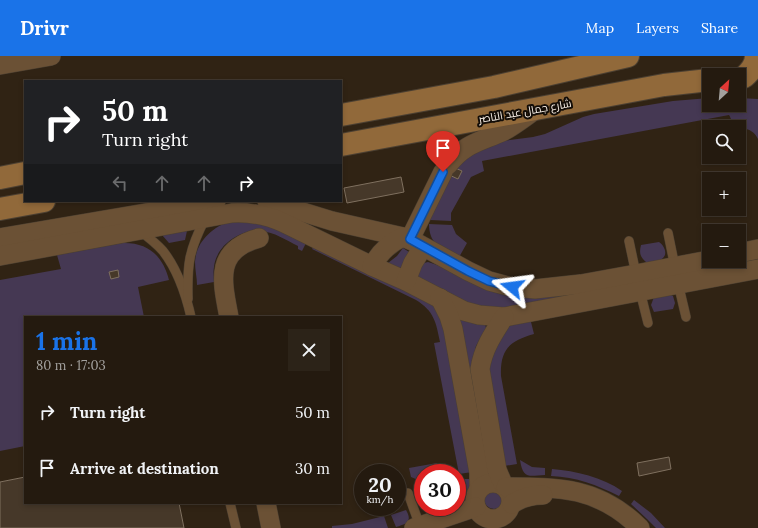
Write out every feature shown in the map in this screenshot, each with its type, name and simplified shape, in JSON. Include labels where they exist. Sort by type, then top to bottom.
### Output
[{"type":"main road","points":[[342,115],[494,87],[628,56]]},
{"type":"main road","points":[[747,77],[752,70],[756,56]]},
{"type":"main road","name":"شارع جمال عبد الناصر","points":[[342,145],[664,85],[702,81]]},
{"type":"main road","points":[[0,178],[24,173]]},
{"type":"main road","points":[[0,209],[38,202]]},
{"type":"street","points":[[0,64],[51,56]]},
{"type":"street","points":[[406,281],[412,263],[412,241],[446,169],[454,156],[474,142],[504,130],[538,108]]},
{"type":"street","points":[[0,238],[210,202]]},
{"type":"street","points":[[270,202],[332,221],[412,241],[489,281],[512,287],[535,289],[638,283]]},
{"type":"street","points":[[0,256],[138,229],[206,217],[246,212],[272,217],[406,281],[464,311],[479,315],[504,317],[638,283],[677,275],[758,269]]},
{"type":"street","points":[[229,316],[223,280],[227,260],[240,245],[249,240],[259,238]]},
{"type":"street","points":[[372,266],[386,247],[396,240],[412,241]]},
{"type":"street","points":[[746,252],[758,249]]},
{"type":"street","points":[[677,275],[702,263]]},
{"type":"street","points":[[440,298],[449,316],[455,340],[479,473],[478,498],[480,513],[491,519],[498,519],[505,516],[509,511],[507,492],[497,470],[480,369],[481,359],[485,348],[504,317]]},
{"type":"street","points":[[417,527],[478,498],[490,482],[519,500],[537,495],[578,500],[597,507],[627,528]]},
{"type":"street","points":[[507,492],[563,488],[580,492],[596,497],[611,505],[632,520],[640,528]]},
{"type":"street","points":[[266,504],[271,528]]},
{"type":"lane","points":[[188,306],[189,262],[192,248],[206,217]]},
{"type":"lane","points":[[138,229],[164,252],[175,272],[191,316]]},
{"type":"lane","points":[[668,234],[686,317]]},
{"type":"lane","points":[[629,241],[648,323]]},
{"type":"lane","points":[[408,493],[417,527]]},
{"type":"lane","points":[[230,504],[236,528]]},
{"type":"shaded area","points":[[746,98],[758,99],[758,139],[753,132],[746,129],[746,120],[732,120],[729,115],[482,161],[484,171],[471,177],[451,213],[451,221],[430,220],[449,175],[458,179],[462,171],[452,166],[485,143],[533,137],[545,134],[583,117],[594,114],[673,101],[702,99],[702,112],[746,112]]},
{"type":"shaded area","points":[[231,221],[261,221],[306,243],[302,251],[298,249],[298,246],[271,233],[253,231],[237,236],[230,240],[219,252],[214,267],[214,282],[197,285],[195,262],[198,248],[206,236],[212,231]]},
{"type":"shaded area","points":[[429,224],[452,225],[456,234],[467,243],[458,259],[442,250],[434,242],[431,237]]},
{"type":"shaded area","points":[[187,231],[185,240],[169,243],[162,235]]},
{"type":"shaded area","points":[[659,242],[665,251],[663,258],[658,261],[646,262],[640,255],[641,245]]},
{"type":"shaded area","points":[[122,243],[131,243],[147,248],[153,252],[163,264],[169,280],[138,287],[144,316],[24,316],[24,446],[0,451],[0,280],[61,269],[57,255]]},
{"type":"shaded area","points":[[314,246],[420,297],[434,306],[444,324],[472,472],[466,473],[466,464],[457,464],[434,343],[440,342],[435,323],[427,308],[416,300],[312,249]]},
{"type":"shaded area","points":[[403,248],[409,252],[400,271],[388,263],[397,256]]},
{"type":"shaded area","points":[[428,262],[448,270],[481,287],[505,295],[541,296],[578,291],[579,295],[484,311],[422,282],[416,274],[420,264]]},
{"type":"shaded area","points":[[669,294],[673,296],[675,303],[673,309],[654,312],[651,305],[654,297]]},
{"type":"shaded area","points":[[530,318],[534,334],[512,344],[504,353],[502,359],[501,376],[517,464],[504,466],[486,364],[509,325]]},
{"type":"shaded area","points":[[458,319],[485,324],[486,328],[476,346],[473,361],[492,476],[489,476]]},
{"type":"shaded area","points":[[520,460],[532,467],[545,468],[545,475],[527,475],[521,466]]},
{"type":"shaded area","points":[[414,467],[414,478],[411,477],[409,468]]},
{"type":"shaded area","points":[[552,469],[570,471],[597,478],[622,491],[619,496],[586,482],[551,476]]},
{"type":"shaded area","points":[[466,479],[473,479],[472,492],[466,499]]},
{"type":"shaded area","points":[[490,489],[498,489],[504,495],[504,503],[498,509],[490,509],[484,503],[484,495]]},
{"type":"shaded area","points":[[634,500],[651,513],[665,528],[656,528],[631,504]]},
{"type":"shaded area","points":[[406,510],[409,520],[403,525],[396,527],[391,516],[406,516]]},
{"type":"shaded area","points":[[384,516],[388,528],[332,528],[332,526],[352,524]]},
{"type":"building","points":[[440,161],[462,171],[458,179],[436,169]]},
{"type":"building","points":[[401,177],[404,192],[347,203],[344,188]]},
{"type":"building","points":[[118,270],[119,277],[111,279],[109,272]]},
{"type":"building","points":[[669,457],[671,469],[639,476],[637,463]]},
{"type":"building","points":[[24,477],[24,504],[179,504],[184,528],[0,528],[0,482]]},
{"type":"route","points":[[443,172],[410,239],[441,257],[489,281],[512,287]]}]
